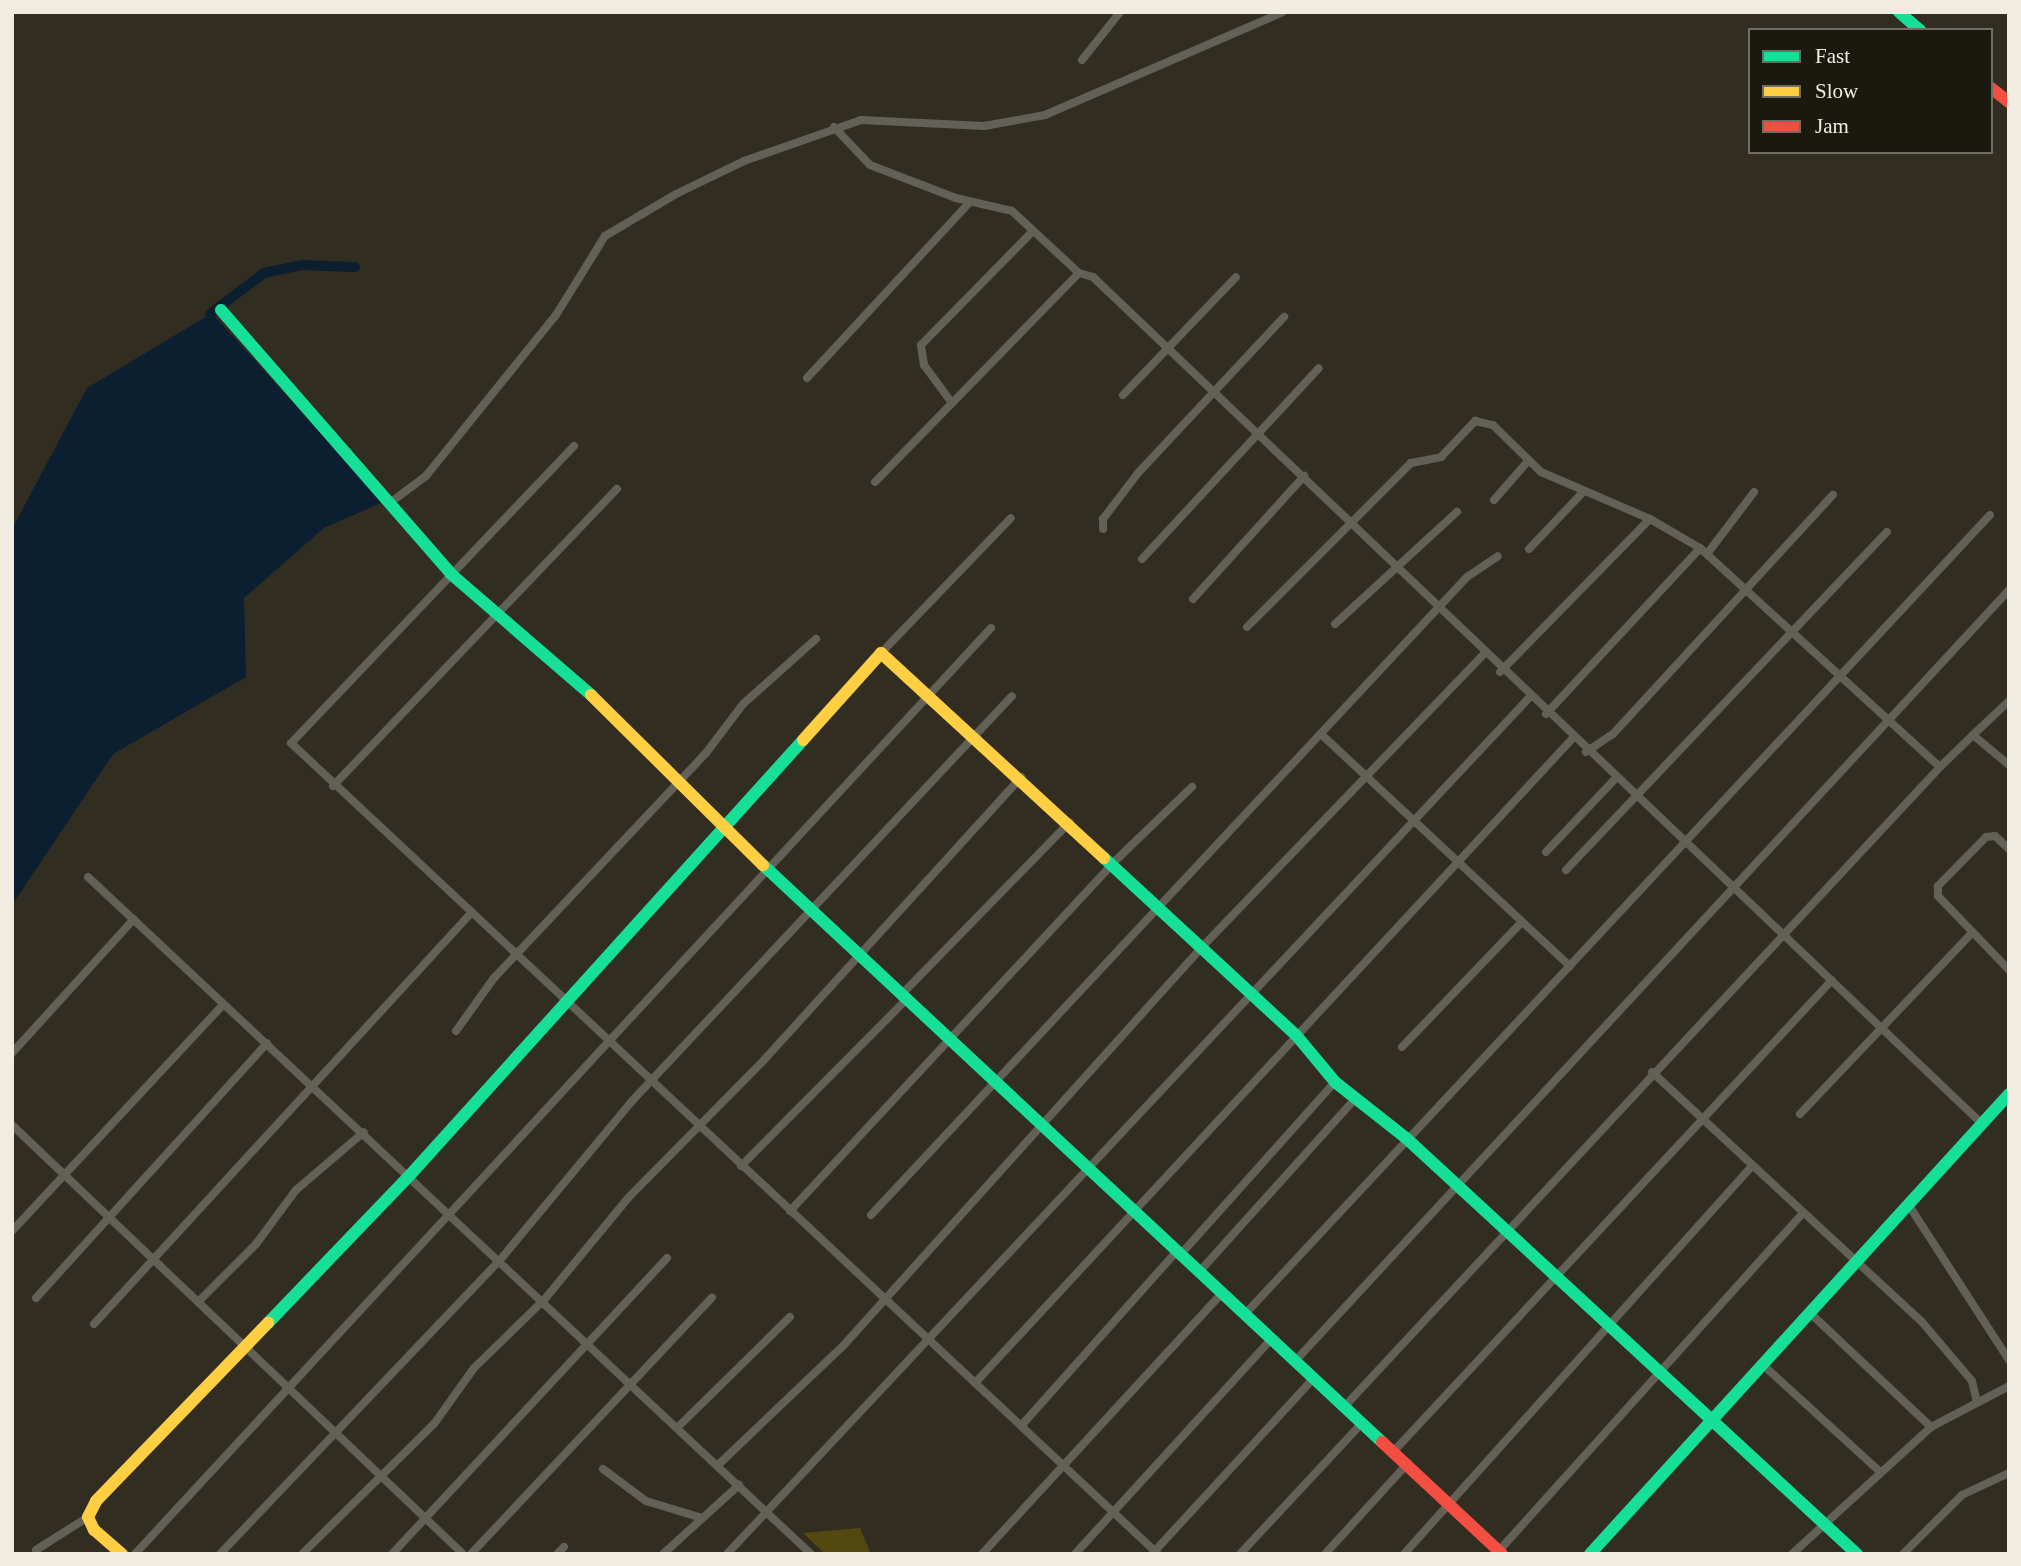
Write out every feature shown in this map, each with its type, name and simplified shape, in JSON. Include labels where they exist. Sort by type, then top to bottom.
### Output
[{"type":"main road","points":[[1899,12],[1918,28]]},
{"type":"main road","points":[[1993,90],[2009,102]]},
{"type":"main road","points":[[221,310],[451,574],[494,615],[619,720],[676,784],[721,827],[1297,1359],[1499,1553]]},
{"type":"main road","points":[[122,1554],[88,1517],[96,1500],[245,1348],[360,1221],[410,1175],[721,827],[881,653],[977,735],[1251,992],[1296,1035],[1335,1082],[1406,1138],[1608,1322],[1655,1372],[1857,1554]]},
{"type":"main road","points":[[1590,1554],[1980,1122],[2009,1094]]},
{"type":"street","points":[[1082,60],[1120,12]]},
{"type":"street","points":[[391,502],[426,476],[556,315],[605,236],[710,176],[834,127],[861,120],[984,125],[1045,115],[1283,12]]},
{"type":"street","points":[[834,127],[870,165],[970,202],[1012,211],[1079,273],[1093,277],[1443,607],[1528,698],[1729,888],[1881,1025],[1980,1122]]},
{"type":"street","points":[[807,378],[970,202]]},
{"type":"street","points":[[952,403],[924,365],[921,345],[1033,231]]},
{"type":"street","points":[[875,482],[1079,273]]},
{"type":"street","points":[[1123,395],[1168,345],[1182,339],[1236,277]]},
{"type":"street","points":[[1103,529],[1103,519],[1138,474],[1213,390],[1284,317]]},
{"type":"street","points":[[1142,559],[1319,368]]},
{"type":"street","points":[[1247,627],[1351,520],[1411,463],[1441,457],[1475,421],[1493,425],[1528,461],[1583,492],[1650,519],[1700,548],[1797,632],[1940,767]]},
{"type":"street","points":[[574,446],[291,743],[333,786],[472,912],[1155,1553],[1315,1377]]},
{"type":"street","points":[[1494,500],[1528,461]]},
{"type":"street","points":[[1193,598],[1304,476]]},
{"type":"street","points":[[333,786],[617,489]]},
{"type":"street","points":[[1529,549],[1583,492]]},
{"type":"street","points":[[1707,554],[1754,492]]},
{"type":"street","points":[[1586,752],[1613,734],[1748,592],[1833,495]]},
{"type":"street","points":[[1335,624],[1397,564],[1457,512]]},
{"type":"street","points":[[1246,1313],[1681,843],[1843,675],[1990,515]]},
{"type":"street","points":[[881,653],[1012,518]]},
{"type":"street","points":[[1500,671],[1650,519]]},
{"type":"street","points":[[1566,870],[1797,632],[1887,532]]},
{"type":"street","points":[[1546,714],[1700,548]]},
{"type":"street","points":[[871,1215],[1443,607],[1467,577],[1498,556]]},
{"type":"street","points":[[1297,1359],[1455,1183],[2009,590]]},
{"type":"street","points":[[135,1554],[291,1390],[608,1042],[933,696],[991,628]]},
{"type":"street","points":[[456,1031],[517,956],[676,784],[743,704],[816,639]]},
{"type":"street","points":[[718,1465],[843,1346],[883,1298],[1202,947],[1486,652]]},
{"type":"street","points":[[220,1554],[500,1260],[617,1118],[653,1084],[814,913],[1012,696]]},
{"type":"street","points":[[727,1554],[930,1341],[1251,992],[1415,821],[1528,698]]},
{"type":"street","points":[[1344,1407],[1505,1229],[1780,935],[1940,767],[2009,701]]},
{"type":"street","points":[[1322,735],[1570,966]]},
{"type":"street","points":[[1973,735],[2009,765]]},
{"type":"street","points":[[975,1383],[1132,1208],[1572,739]]},
{"type":"street","points":[[302,1554],[379,1473],[434,1424],[474,1368],[544,1300],[696,1125],[860,953],[1021,777]]},
{"type":"street","points":[[1546,852],[1615,779]]},
{"type":"street","points":[[790,1212],[1113,863],[1192,787]]},
{"type":"street","points":[[741,1166],[1070,822]]},
{"type":"street","points":[[2009,849],[1995,836],[1986,838],[1941,879],[1938,896],[2009,970]]},
{"type":"street","points":[[88,877],[544,1300],[587,1347],[678,1427],[811,1554]]},
{"type":"street","points":[[94,1324],[317,1088],[399,987],[472,912]]},
{"type":"street","points":[[12,1053],[134,919]]},
{"type":"street","points":[[1402,1047],[1522,922]]},
{"type":"street","points":[[1800,1114],[1881,1025],[1972,933]]},
{"type":"street","points":[[1394,1451],[1702,1116],[1832,980]]},
{"type":"street","points":[[12,1231],[223,1005]]},
{"type":"street","points":[[36,1298],[267,1043]]},
{"type":"street","points":[[1652,1072],[1702,1116],[1801,1215],[1922,1322],[1972,1381],[1977,1402]]},
{"type":"street","points":[[1021,1426],[1335,1082]]},
{"type":"street","points":[[1200,1271],[1355,1099]]},
{"type":"street","points":[[12,1125],[463,1554]]},
{"type":"street","points":[[198,1302],[256,1244],[296,1190],[364,1132]]},
{"type":"street","points":[[1404,1554],[1608,1322],[1752,1166]]},
{"type":"street","points":[[1908,1204],[2009,1360]]},
{"type":"street","points":[[1499,1553],[1655,1372],[1801,1215]]},
{"type":"street","points":[[392,1554],[667,1258]]},
{"type":"street","points":[[982,1554],[1223,1292]]},
{"type":"street","points":[[471,1554],[632,1389],[712,1297]]},
{"type":"street","points":[[1809,1312],[1931,1427]]},
{"type":"street","points":[[678,1427],[790,1317]]},
{"type":"street","points":[[1075,1554],[1272,1338]]},
{"type":"street","points":[[1762,1364],[1878,1470]]},
{"type":"street","points":[[1792,1554],[1821,1522],[1931,1427],[2009,1386]]},
{"type":"street","points":[[1240,1554],[1362,1423]]},
{"type":"street","points":[[1325,1554],[1408,1464]]},
{"type":"street","points":[[603,1469],[646,1501],[702,1518]]},
{"type":"street","points":[[1903,1554],[1962,1496],[2009,1473]]},
{"type":"street","points":[[663,1554],[739,1485]]},
{"type":"street","points":[[36,1550],[88,1517]]},
{"type":"street","points":[[557,1554],[564,1546]]},
{"type":"shaded area","points":[[860,1528],[871,1554],[825,1554],[803,1533]]},
{"type":"water","points":[[212,313],[383,502],[324,528],[244,598],[246,677],[113,754],[12,905],[12,529],[87,388]]},
{"type":"waterway","points":[[210,314],[264,273],[301,265],[355,267]]},
{"type":"traffic: fast","points":[[1899,12],[1918,28]]},
{"type":"traffic: fast","points":[[221,310],[451,574],[591,695]]},
{"type":"traffic: fast","points":[[268,1323],[410,1175],[803,740]]},
{"type":"traffic: fast","points":[[1104,858],[1296,1035],[1335,1082],[1406,1138],[1857,1554]]},
{"type":"traffic: fast","points":[[763,865],[1382,1442]]},
{"type":"traffic: fast","points":[[1590,1554],[2009,1094]]},
{"type":"traffic: slow","points":[[803,740],[881,653],[1104,858]]},
{"type":"traffic: slow","points":[[591,695],[763,865]]},
{"type":"traffic: slow","points":[[122,1554],[94,1530],[88,1517],[96,1501],[268,1323]]},
{"type":"traffic: jam","points":[[1993,90],[2009,102]]},
{"type":"traffic: jam","points":[[1382,1442],[1502,1554]]}]
